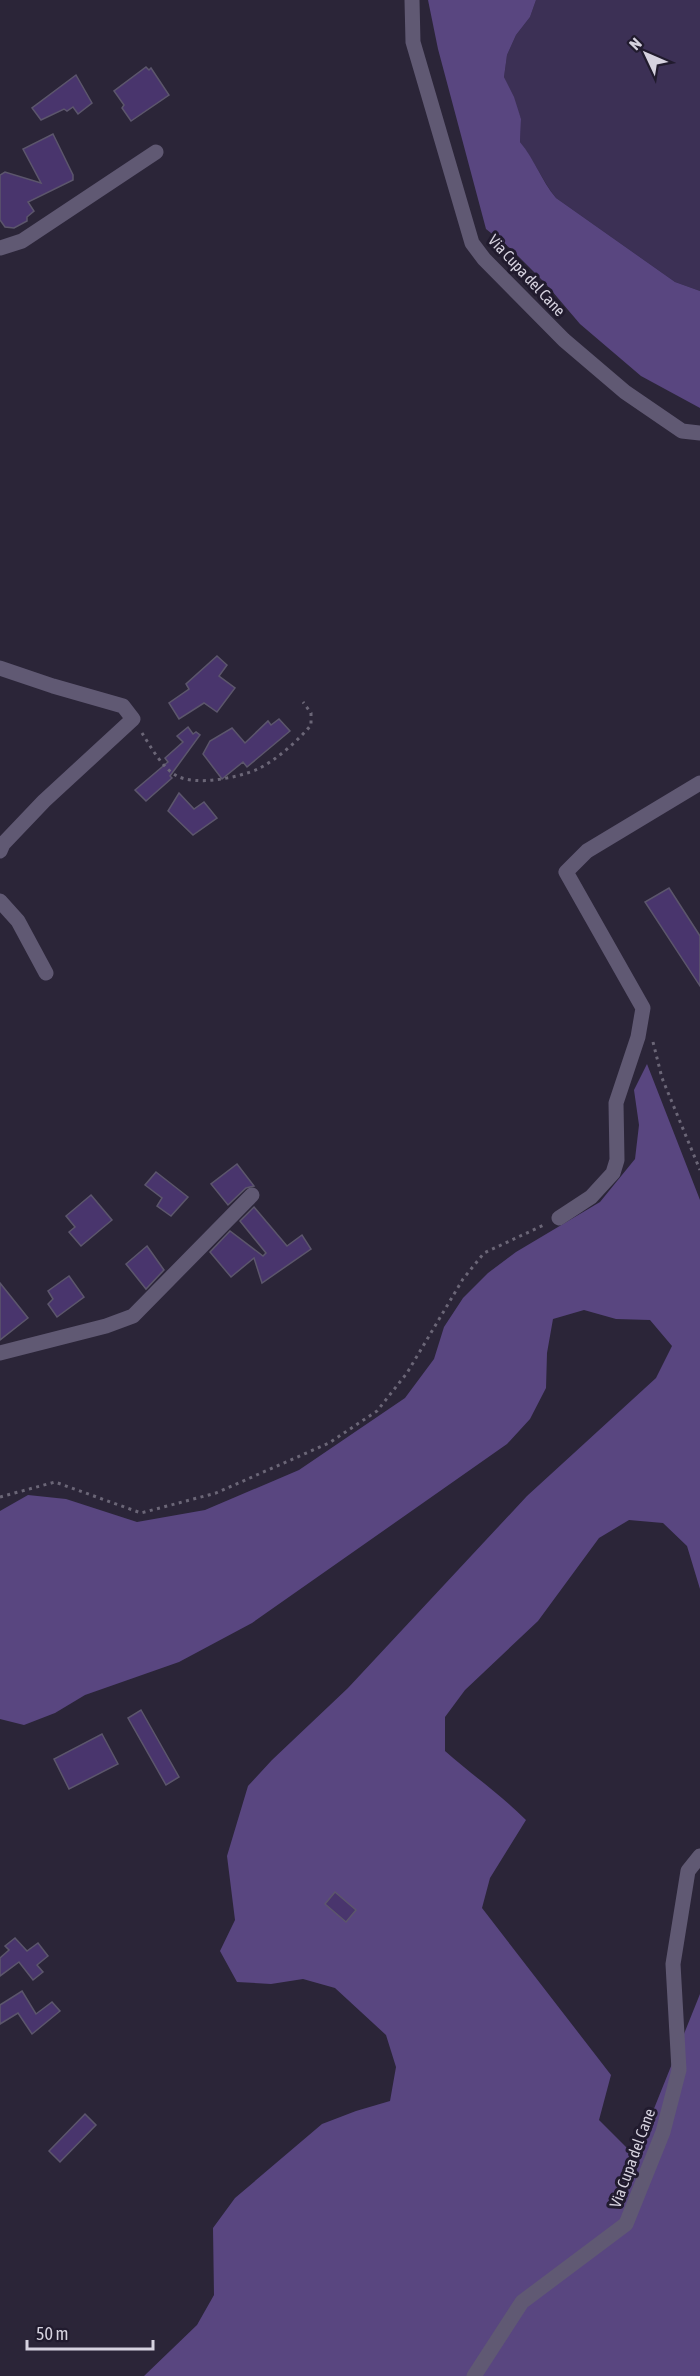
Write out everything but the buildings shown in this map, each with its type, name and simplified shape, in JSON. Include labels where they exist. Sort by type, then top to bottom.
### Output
[{"type":"street","name":"Via Cupa del Cane","points":[[412,0],[413,42],[472,243],[484,259],[564,340],[625,392],[682,431],[700,433]]},
{"type":"street","points":[[0,248],[22,241],[156,152]]},
{"type":"street","points":[[0,668],[123,706],[133,719],[44,801],[3,844],[0,851]]},
{"type":"street","points":[[559,1218],[591,1197],[613,1173],[617,1160],[616,1103],[638,1037],[643,1008],[566,872],[587,851],[700,783]]},
{"type":"street","points":[[0,901],[18,921],[46,973]]},
{"type":"street","points":[[0,1353],[106,1326],[133,1316],[252,1196]]},
{"type":"street","name":"Via Cupa del Cane","points":[[474,2376],[522,2302],[626,2224],[663,2132],[679,2070],[673,1964],[688,1871],[700,1856]]},
{"type":"path","points":[[133,719],[162,762],[175,775],[194,782],[222,779],[258,769],[292,745],[311,725],[310,713],[303,702]]},
{"type":"path","points":[[651,1035],[662,1078],[700,1170]]},
{"type":"path","points":[[0,1497],[55,1482],[141,1513],[216,1492],[329,1443],[377,1412],[407,1373],[463,1279],[484,1252],[559,1218]]},
{"type":"shaded area","points":[[428,0],[536,0],[530,17],[516,35],[507,55],[504,77],[521,119],[520,142],[556,198],[675,282],[700,291],[700,408],[641,376],[580,324],[546,284],[511,249],[486,229],[438,49]]},
{"type":"shaded area","points":[[536,0],[700,0],[700,291],[675,282],[556,198],[520,142],[521,119],[504,77],[507,55],[516,35],[530,17]]},
{"type":"shaded area","points":[[647,1064],[700,1200],[700,1589],[687,1546],[663,1523],[629,1520],[599,1538],[538,1621],[465,1690],[445,1717],[445,1751],[526,1820],[490,1878],[482,1908],[611,2075],[599,2120],[635,2156],[700,1994],[700,2376],[144,2376],[197,2325],[214,2295],[213,2228],[235,2198],[322,2124],[390,2101],[396,2067],[386,2035],[335,1988],[303,1979],[271,1984],[237,1982],[220,1951],[235,1920],[227,1856],[248,1786],[348,1688],[527,1496],[656,1378],[672,1346],[650,1320],[616,1319],[584,1310],[553,1319],[547,1353],[546,1388],[530,1419],[507,1444],[252,1623],[179,1662],[85,1695],[55,1713],[24,1725],[0,1719],[0,1511],[28,1495],[66,1499],[137,1522],[205,1510],[299,1470],[405,1398],[434,1359],[444,1327],[463,1298],[488,1273],[516,1252],[600,1202],[635,1159],[639,1125],[634,1090]]}]
